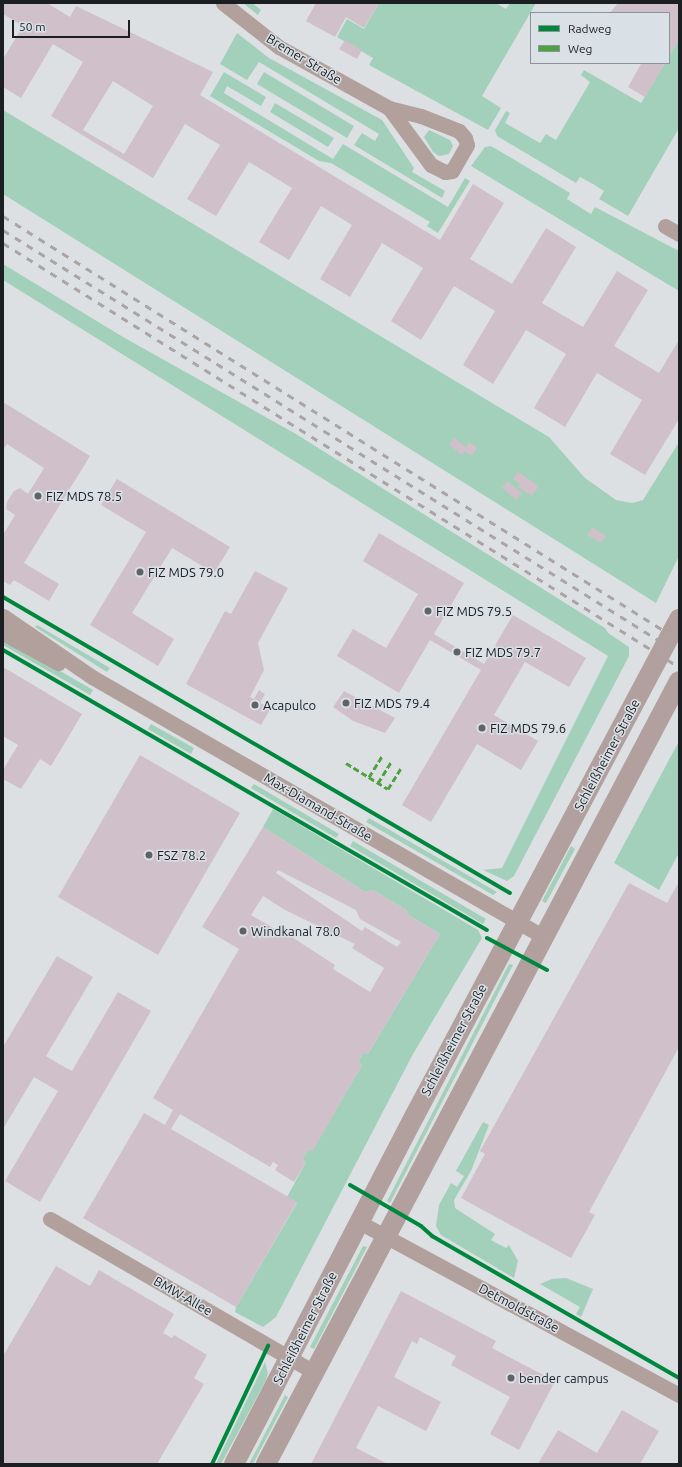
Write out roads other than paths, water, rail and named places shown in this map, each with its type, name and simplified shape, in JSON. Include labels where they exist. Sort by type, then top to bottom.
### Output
[{"type":"main road","name":"Schleißheimer Straße","points":[[234,1464],[290,1359],[359,1222],[679,619]]},
{"type":"main road","points":[[266,1464],[316,1373],[679,681]]},
{"type":"street","name":"Bremer Straße","points":[[223,3],[279,46],[389,108],[421,116],[459,131],[465,138],[467,145],[452,171],[445,172],[431,164],[389,108]]},
{"type":"street","points":[[665,226],[679,234]]},
{"type":"street","name":"Max-Diamand-Straße","points":[[3,616],[92,677],[544,937]]},
{"type":"street","name":"Max-Diamand-Straße","points":[[3,633],[47,659],[92,677]]},
{"type":"street","name":"BMW-Allee","points":[[50,1219],[316,1373]]},
{"type":"street","name":"Detmoldstraße","points":[[359,1222],[679,1395]]},
{"type":"railway","points":[[3,216],[679,640]]},
{"type":"railway","points":[[3,230],[679,653]]},
{"type":"railway","points":[[3,243],[679,667]]},
{"type":"place","name":"FIZ MDS 78.5","points":[[38,496]]},
{"type":"place","name":"FIZ MDS 79.0","points":[[140,572]]},
{"type":"place","name":"FIZ MDS 79.5","points":[[428,611]]},
{"type":"place","name":"FIZ MDS 79.7","points":[[457,652]]},
{"type":"place","name":"FIZ MDS 79.4","points":[[346,703]]},
{"type":"place","name":"Acapulco","points":[[255,705]]},
{"type":"place","name":"FIZ MDS 79.6","points":[[482,728]]},
{"type":"place","name":"FSZ 78.2","points":[[149,855]]},
{"type":"place","name":"Windkanal 78.0","points":[[243,931]]},
{"type":"place","name":"bender campus","points":[[511,1378]]}]
